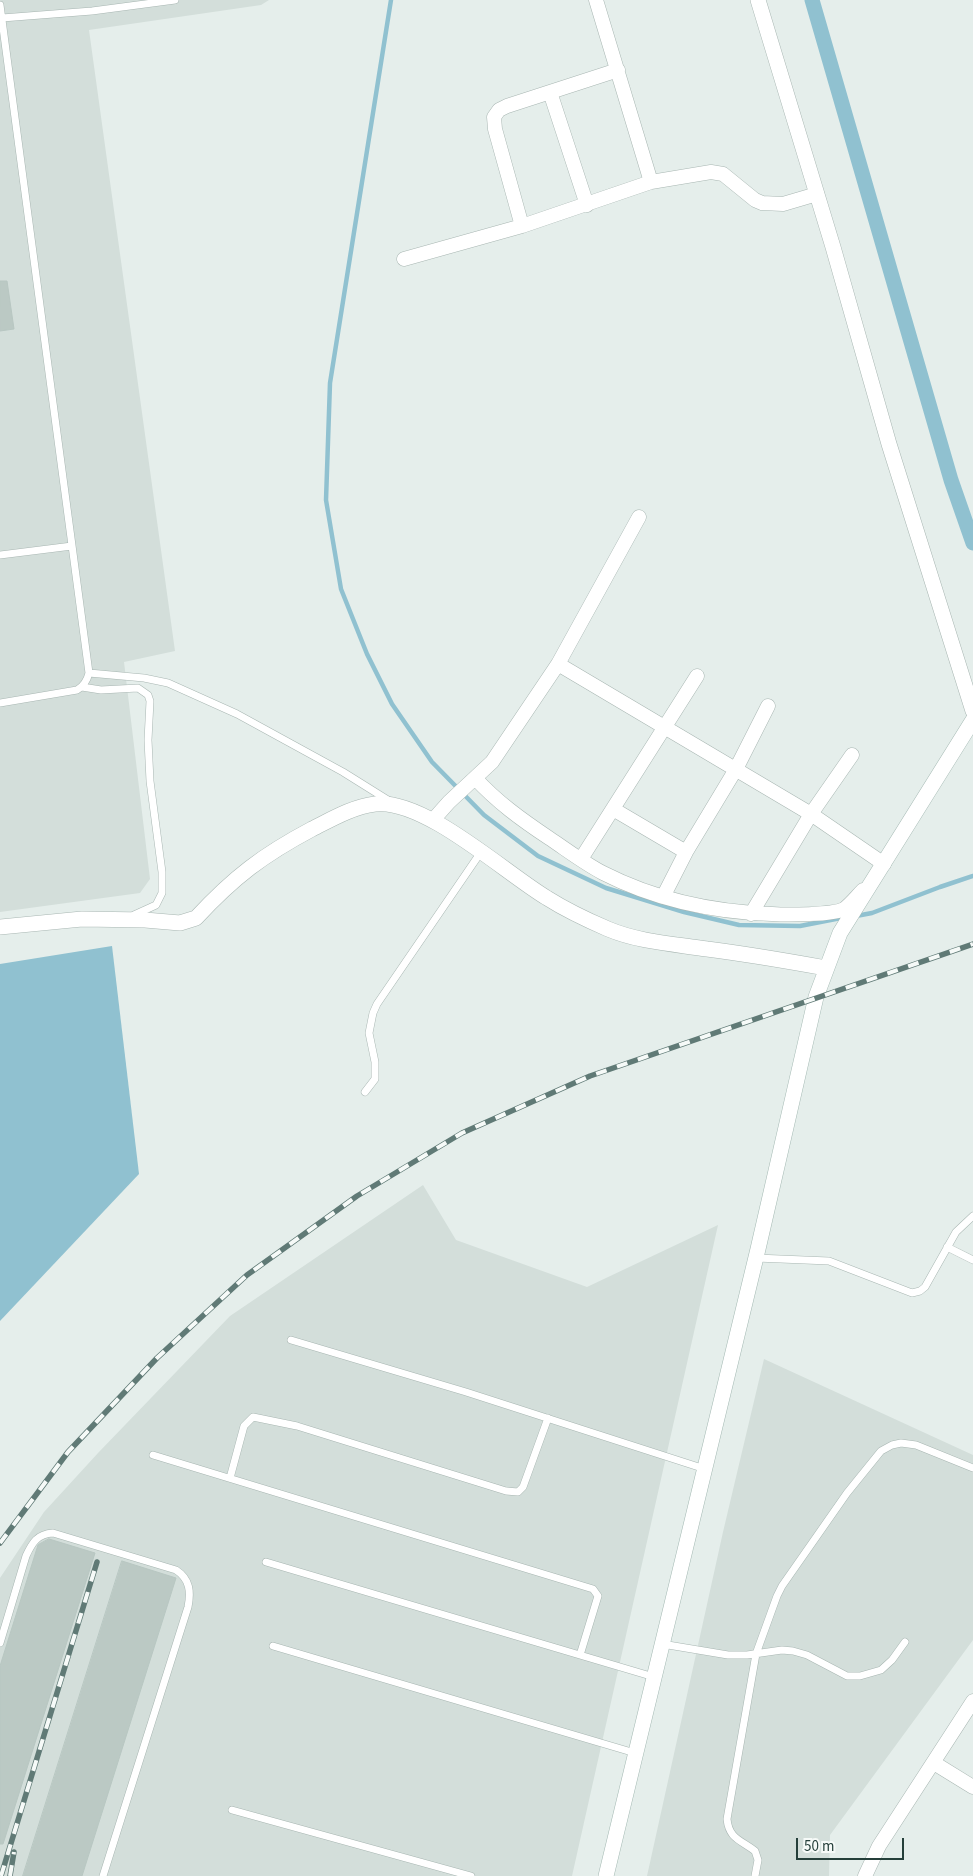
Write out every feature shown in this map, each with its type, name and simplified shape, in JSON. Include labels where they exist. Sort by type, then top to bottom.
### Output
[{"type":"street","points":[[596,0],[651,182]]},
{"type":"street","points":[[758,0],[817,194],[889,444],[973,711]]},
{"type":"street","points":[[522,226],[495,129],[494,116],[499,110],[507,106],[618,70]]},
{"type":"street","points":[[550,92],[587,205]]},
{"type":"street","points":[[404,259],[522,226],[651,182],[711,172],[723,174],[755,200],[771,205],[783,204],[817,194]]},
{"type":"street","points":[[433,820],[449,802],[492,762],[558,664],[639,517]]},
{"type":"street","points":[[558,664],[811,814],[884,864]]},
{"type":"street","points":[[581,859],[697,676]]},
{"type":"street","points":[[663,897],[686,852],[736,769],[768,706]]},
{"type":"street","points":[[606,1876],[756,1258],[816,997],[840,933],[973,720]]},
{"type":"street","points":[[751,914],[811,814],[852,755]]},
{"type":"street","points":[[472,782],[581,859],[611,876],[663,897],[700,907],[751,914],[836,912],[846,908],[868,886]]},
{"type":"street","points":[[0,927],[64,920],[125,920],[180,923],[189,921],[196,918],[238,876],[262,857],[289,841],[356,808],[375,804],[396,805],[433,820],[547,898],[609,929],[637,939],[762,956],[826,968]]},
{"type":"street","points":[[613,809],[686,852]]},
{"type":"street","points":[[865,1876],[878,1846],[973,1701]]},
{"type":"street","points":[[934,1762],[973,1787]]},
{"type":"lane","points":[[2,18],[92,11],[175,0]]},
{"type":"lane","points":[[0,5],[89,673],[82,687],[77,690],[0,703]]},
{"type":"lane","points":[[0,555],[72,546]]},
{"type":"lane","points":[[89,673],[144,678],[168,683],[237,714],[343,772],[396,805]]},
{"type":"lane","points":[[82,687],[101,690],[138,688],[144,691],[150,701],[148,740],[150,781],[162,872],[162,893],[156,905],[125,920]]},
{"type":"lane","points":[[365,1092],[375,1079],[369,1033],[377,1004],[481,852]]},
{"type":"lane","points":[[756,1258],[829,1261],[912,1293],[920,1291],[925,1287],[956,1232],[973,1216]]},
{"type":"lane","points":[[947,1247],[973,1260]]},
{"type":"lane","points":[[291,1340],[466,1392],[704,1469]]},
{"type":"lane","points":[[230,1478],[244,1426],[253,1417],[297,1426],[506,1491],[518,1492],[523,1487],[548,1418]]},
{"type":"lane","points":[[755,1876],[758,1860],[755,1851],[734,1838],[728,1828],[727,1819],[756,1654],[782,1586],[847,1493],[880,1451],[901,1443],[916,1445],[973,1468]]},
{"type":"lane","points":[[153,1455],[593,1589],[597,1594],[597,1598],[580,1655]]},
{"type":"lane","points":[[0,1643],[26,1556],[31,1545],[45,1533],[53,1533],[176,1570],[183,1574],[186,1580],[190,1595],[188,1607],[103,1876]]},
{"type":"lane","points":[[266,1562],[654,1676]]},
{"type":"lane","points":[[662,1644],[728,1654],[747,1655],[782,1650],[793,1651],[807,1655],[847,1676],[860,1676],[882,1670],[906,1642]]},
{"type":"lane","points":[[273,1646],[636,1753]]},
{"type":"lane","points":[[232,1810],[472,1876]]},
{"type":"shaded area","points":[[0,0],[269,0],[261,5],[89,30],[175,651],[124,662],[150,879],[140,893],[0,912]]},
{"type":"shaded area","points":[[423,1185],[456,1240],[587,1287],[718,1225],[572,1876],[0,1876],[0,1578],[44,1512],[230,1316]]},
{"type":"shaded area","points":[[764,1359],[973,1455],[973,1640],[830,1835],[829,1876],[647,1876],[723,1532]]},
{"type":"water","points":[[112,946],[139,1174],[0,1321],[0,964]]},
{"type":"building","points":[[0,281],[7,281],[14,329],[0,331]]},
{"type":"building","points":[[49,1539],[95,1553],[3,1844],[0,1844],[0,1666],[38,1545]]},
{"type":"building","points":[[122,1561],[176,1578],[82,1876],[23,1876]]},
{"type":"waterway","points":[[391,0],[330,383],[326,500],[341,589],[367,654],[392,704],[432,762],[484,815],[538,856],[606,888],[684,912],[739,925],[800,926],[846,917]]},
{"type":"waterway","points":[[812,0],[951,480],[973,543]]},
{"type":"waterway","points":[[856,916],[872,913],[973,876]]},
{"type":"railway","points":[[0,1543],[68,1452],[157,1358],[247,1275],[357,1196],[462,1133],[590,1076],[973,944]]},
{"type":"railway","points":[[1,1876],[97,1562]]},
{"type":"railway","points":[[10,1876],[14,1852]]}]
